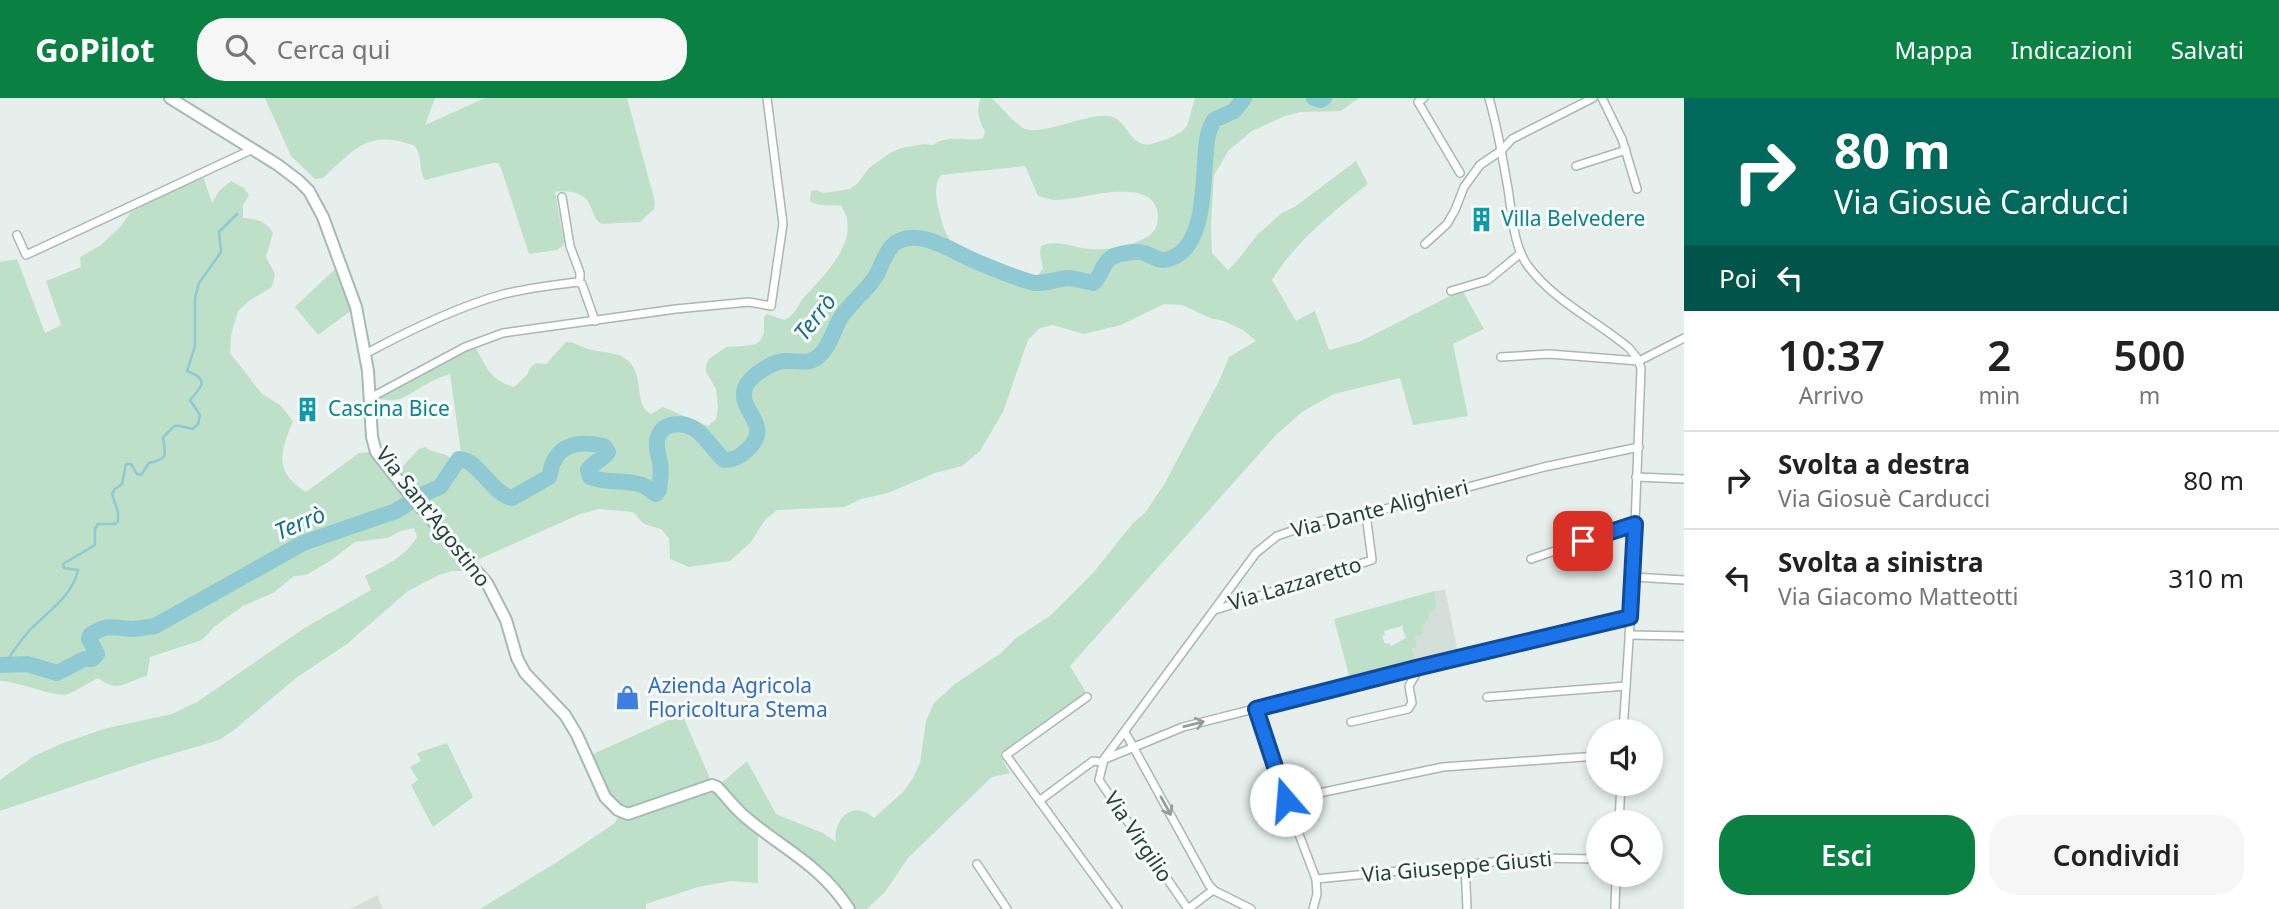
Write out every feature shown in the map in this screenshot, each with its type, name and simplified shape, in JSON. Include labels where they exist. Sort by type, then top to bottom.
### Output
[{"type":"street","name":"Via Sant'Agostino","points":[[170,98],[253,149],[309,191],[356,307],[365,354],[372,438],[376,452],[487,583],[506,620],[517,658],[525,673],[565,715],[605,797],[618,810],[628,814],[712,785],[717,787],[742,814],[821,874],[837,889],[849,909]]},
{"type":"street","points":[[370,398],[465,347],[503,333],[676,309],[749,302],[771,306],[783,224],[767,98]]},
{"type":"street","points":[[1424,98],[1418,102],[1460,173]]},
{"type":"street","points":[[1489,98],[1502,150],[1521,253],[1529,268],[1546,285],[1626,346],[1639,361],[1642,376],[1639,447],[1624,719]]},
{"type":"street","points":[[1426,244],[1447,224],[1464,187],[1476,169],[1502,150],[1510,140],[1593,98]]},
{"type":"street","points":[[1602,98],[1626,150],[1637,189]]},
{"type":"street","points":[[18,235],[26,255],[253,149]]},
{"type":"street","points":[[1576,166],[1626,150]]},
{"type":"street","points":[[562,197],[570,246],[580,273],[578,282]]},
{"type":"street","points":[[1451,292],[1488,280],[1521,253]]},
{"type":"street","points":[[365,354],[460,310],[501,295],[531,288],[578,282],[584,286],[595,321]]},
{"type":"street","points":[[1502,357],[1549,354],[1639,361],[1684,338]]},
{"type":"street","name":"Via Dante Alighieri","points":[[1103,761],[1256,552],[1277,536],[1321,520],[1366,514],[1544,467],[1639,447]]},
{"type":"street","points":[[1636,477],[1684,479]]},
{"type":"street","name":"Via Lazzaretto","points":[[1214,610],[1373,560],[1366,514]]},
{"type":"street","points":[[1531,559],[1635,524]]},
{"type":"street","points":[[1633,577],[1684,580]]},
{"type":"street","points":[[1039,801],[1093,761],[1103,761],[1183,727],[1630,617]]},
{"type":"street","points":[[1629,635],[1684,636]]},
{"type":"street","points":[[1351,722],[1408,709],[1412,703],[1409,686],[1420,667]]},
{"type":"street","points":[[1487,697],[1626,687]]},
{"type":"street","points":[[1087,697],[1006,755],[1118,909]]},
{"type":"street","points":[[1256,709],[1316,879],[1317,894],[1313,909]]},
{"type":"street","points":[[1125,732],[1209,885],[1213,890],[1251,909]]},
{"type":"street","points":[[1286,800],[1443,767],[1586,757]]},
{"type":"street","name":"Via Virgilio","points":[[1103,761],[1099,780],[1188,909]]},
{"type":"street","name":"Via Giuseppe Giusti","points":[[1316,879],[1534,858],[1586,859]]},
{"type":"street","points":[[977,864],[1007,909]]},
{"type":"street","points":[[1465,864],[1467,909]]},
{"type":"street","points":[[1615,909],[1616,887]]},
{"type":"street","points":[[1188,909],[1213,890]]},
{"type":"shaded area","points":[[1445,589],[1458,653],[1416,662],[1412,649],[1417,647],[1405,599]]},
{"type":"shaded area","points":[[377,895],[383,909],[350,909]]},
{"type":"green space","points":[[265,98],[435,98],[425,125],[485,98],[627,98],[655,202],[654,209],[640,222],[602,224],[595,218],[584,197],[570,192],[555,192],[563,246],[557,250],[529,254],[498,163],[425,180],[415,146],[385,140],[364,144],[323,178],[315,179],[291,156]]},
{"type":"green space","points":[[981,98],[991,98],[1019,125],[1030,130],[1108,116],[1122,123],[1136,140],[1148,145],[1179,134],[1187,126],[1195,98],[1359,98],[1341,111],[1301,112],[1285,116],[1252,131],[1229,150],[1214,175],[1212,253],[1228,270],[1258,234],[1282,213],[1296,206],[1356,161],[1368,184],[1304,240],[1272,280],[1296,321],[1315,311],[1329,350],[1359,342],[1462,290],[1484,329],[1453,344],[1468,416],[1413,425],[1400,378],[1334,394],[1302,412],[1277,434],[1070,666],[1086,692],[1004,754],[1003,761],[1010,773],[992,777],[908,858],[885,892],[867,909],[853,909],[719,785],[747,761],[776,814],[823,833],[836,842],[836,830],[846,814],[858,810],[874,818],[903,792],[913,778],[920,763],[926,721],[934,703],[955,684],[1051,615],[1093,573],[1133,523],[1145,513],[1165,483],[1229,357],[1256,341],[1243,330],[1182,305],[1164,304],[1121,325],[1084,334],[1053,325],[1040,328],[1028,340],[1003,412],[980,451],[962,466],[935,473],[888,493],[861,499],[844,507],[777,510],[765,520],[751,542],[730,561],[689,567],[670,559],[669,538],[661,529],[644,524],[633,512],[599,509],[580,514],[477,560],[427,507],[398,471],[419,449],[425,447],[451,458],[461,453],[450,374],[398,399],[380,399],[379,388],[475,347],[494,377],[514,387],[536,363],[546,364],[566,342],[570,342],[588,349],[619,355],[628,361],[634,368],[645,409],[651,414],[663,407],[708,426],[716,419],[718,408],[716,389],[706,372],[709,359],[726,347],[756,344],[764,332],[764,317],[767,314],[784,320],[792,315],[802,299],[831,266],[845,242],[847,218],[841,206],[810,201],[811,191],[823,193],[850,189],[869,168],[901,148],[933,145],[952,139],[983,138],[985,131],[978,114]],"holes":[[[1025,166],[1038,196],[1058,200],[1132,192],[1145,196],[1154,203],[1158,216],[1157,224],[1150,235],[1118,248],[1091,249],[1057,243],[1041,246],[1043,269],[1036,277],[979,258],[951,241],[941,219],[936,188],[941,175]]]},
{"type":"green space","points":[[203,176],[212,203],[219,191],[231,181],[244,188],[249,195],[243,205],[243,218],[261,221],[273,233],[266,257],[275,274],[272,287],[238,311],[231,335],[230,353],[262,394],[280,405],[293,421],[282,460],[288,476],[306,492],[359,453],[373,452],[468,566],[464,571],[439,575],[408,591],[347,644],[296,678],[219,740],[0,811],[0,780],[34,756],[107,728],[172,714],[197,702],[306,627],[371,590],[365,576],[401,555],[417,537],[414,528],[387,538],[355,542],[306,575],[294,576],[273,593],[243,606],[215,626],[202,640],[150,657],[147,676],[128,683],[111,685],[98,678],[62,695],[0,681],[0,262],[17,259],[45,333],[61,325],[46,281],[81,267],[80,257],[101,245],[131,212]]},
{"type":"green space","points":[[336,268],[352,310],[318,335],[295,307]]},
{"type":"green space","points":[[1435,591],[1436,608],[1429,613],[1422,626],[1423,634],[1415,636],[1417,647],[1412,649],[1416,662],[1350,679],[1334,619]],"holes":[[[1402,626],[1406,638],[1391,646],[1389,643],[1385,644],[1382,636],[1385,635],[1384,631]]]},
{"type":"green space","points":[[682,714],[711,781],[638,807],[620,807],[607,791],[591,755]]},
{"type":"green space","points":[[447,743],[473,797],[433,827],[411,785],[418,780],[410,767],[421,761],[417,753]]},
{"type":"green space","points":[[710,790],[758,832],[758,883],[731,881],[698,887],[646,904],[646,909],[480,909],[615,823],[619,815]]},
{"type":"waterway","name":"Terrò","points":[[0,665],[27,664],[57,673],[84,659],[92,659],[97,654],[89,639],[90,635],[101,629],[155,626],[303,543],[396,511],[440,487],[459,459],[473,465],[498,490],[512,498],[549,477],[553,463],[563,450],[569,446],[583,444],[604,446],[608,452],[588,470],[590,477],[641,485],[656,494],[661,472],[657,440],[662,430],[671,425],[680,424],[695,429],[724,460],[737,458],[755,441],[757,433],[757,425],[744,396],[747,383],[773,364],[784,361],[806,362],[819,356],[829,343],[844,313],[873,280],[896,242],[910,238],[929,240],[997,270],[1035,283],[1067,278],[1093,283],[1112,257],[1132,252],[1141,252],[1161,260],[1174,257],[1186,248],[1199,219],[1208,135],[1214,120],[1234,111],[1244,98]]},
{"type":"waterway","name":"Terrò","points":[[1314,98],[1324,98]]},
{"type":"waterway","points":[[5,664],[16,647],[58,604],[75,580],[78,570],[64,568],[63,564],[95,545],[95,529],[98,524],[118,522],[112,494],[122,484],[126,464],[131,464],[137,474],[141,475],[149,463],[163,458],[163,438],[171,429],[179,426],[193,429],[198,424],[200,415],[190,400],[202,383],[199,377],[187,371],[195,346],[195,298],[199,283],[221,252],[219,232],[237,214]]},
{"type":"place","name":"Villa Belvedere","points":[[1481,219]]},
{"type":"place","name":"Cascina Bice","points":[[308,409]]},
{"type":"place","name":"Azienda Agricola Floricoltura Stema","points":[[628,698]]},
{"type":"route","points":[[1286,800],[1256,709],[1630,617],[1635,524],[1583,541]]}]
